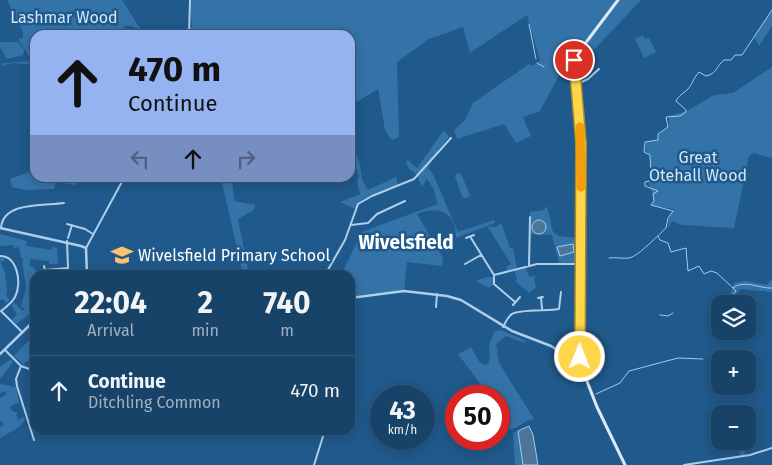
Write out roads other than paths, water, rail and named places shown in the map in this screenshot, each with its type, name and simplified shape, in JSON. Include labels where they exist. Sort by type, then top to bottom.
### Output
[{"type":"main road","points":[[618,0],[578,53],[574,60],[574,68],[577,84],[581,168],[580,366],[597,408],[625,465]]},
{"type":"street","points":[[189,30],[190,0]]},
{"type":"street","points":[[574,68],[568,69],[568,72],[575,74]]},
{"type":"street","points":[[577,84],[598,74],[599,69]]},
{"type":"street","points":[[328,270],[352,225],[355,209],[362,200],[414,180],[451,138]]},
{"type":"street","points":[[87,270],[86,248],[122,182]]},
{"type":"street","points":[[352,225],[368,223],[377,214],[405,201]]},
{"type":"street","points":[[64,202],[16,209],[4,218],[0,228],[67,240],[86,248]]},
{"type":"street","points":[[529,266],[530,217]]},
{"type":"street","points":[[526,220],[530,221]]},
{"type":"street","points":[[67,224],[85,229],[93,234]]},
{"type":"street","points":[[44,266],[45,270],[68,268],[67,240],[72,225]]},
{"type":"street","points":[[466,238],[471,238],[474,235]]},
{"type":"street","points":[[471,238],[494,275],[494,284],[516,302]]},
{"type":"street","points":[[465,264],[481,255]]},
{"type":"street","points":[[0,256],[8,257],[12,260],[18,284],[18,291],[12,302],[0,310],[22,332]]},
{"type":"street","points":[[494,275],[536,264],[581,264]]},
{"type":"street","points":[[355,297],[404,291],[437,294],[461,300],[503,327],[551,346],[580,366]]},
{"type":"street","points":[[503,327],[509,317],[517,311],[530,312],[542,309],[559,309],[561,292]]},
{"type":"street","points":[[436,307],[437,294]]},
{"type":"street","points":[[513,305],[520,297]]},
{"type":"street","points":[[541,298],[542,309]]},
{"type":"street","points":[[0,354],[30,325]]},
{"type":"street","points":[[5,349],[21,366],[30,369]]},
{"type":"street","points":[[21,366],[16,378],[17,386],[30,427]]},
{"type":"street","points":[[32,435],[34,440]]},
{"type":"street","points":[[314,465],[324,435]]},
{"type":"street","points":[[684,465],[750,456],[772,448]]},
{"type":"waterway","points":[[609,258],[629,258],[638,253],[666,228],[668,218],[673,211],[651,205],[654,201],[653,194],[658,191],[645,186],[645,182],[649,181],[651,175],[650,155],[644,152],[645,142],[658,140],[658,134],[668,127],[666,117],[680,116],[686,112],[676,101],[689,88],[699,72],[706,76],[710,75],[724,60],[731,60],[735,55],[742,55],[772,10]]},
{"type":"waterway","points":[[529,24],[536,59]]},
{"type":"waterway","points":[[537,63],[544,67]]},
{"type":"waterway","points":[[658,236],[660,240],[668,243],[671,252],[686,248],[688,271],[699,266],[704,274],[711,271],[717,273],[733,288],[742,284],[772,288]]},
{"type":"waterway","points":[[733,288],[736,291],[733,295]]},
{"type":"waterway","points":[[660,315],[668,316],[673,313]]},
{"type":"waterway","points":[[596,394],[620,383],[629,371],[678,358],[703,359]]},
{"type":"place","name":"Wivelsfield Primary School","points":[[122,255]]},
{"type":"district","name":"Wivelsfield","points":[[406,242]]},
{"type":"park label","name":"Lashmar Wood","points":[[64,17]]},
{"type":"park label","name":"Great Otehall Wood","points":[[698,166]]}]
